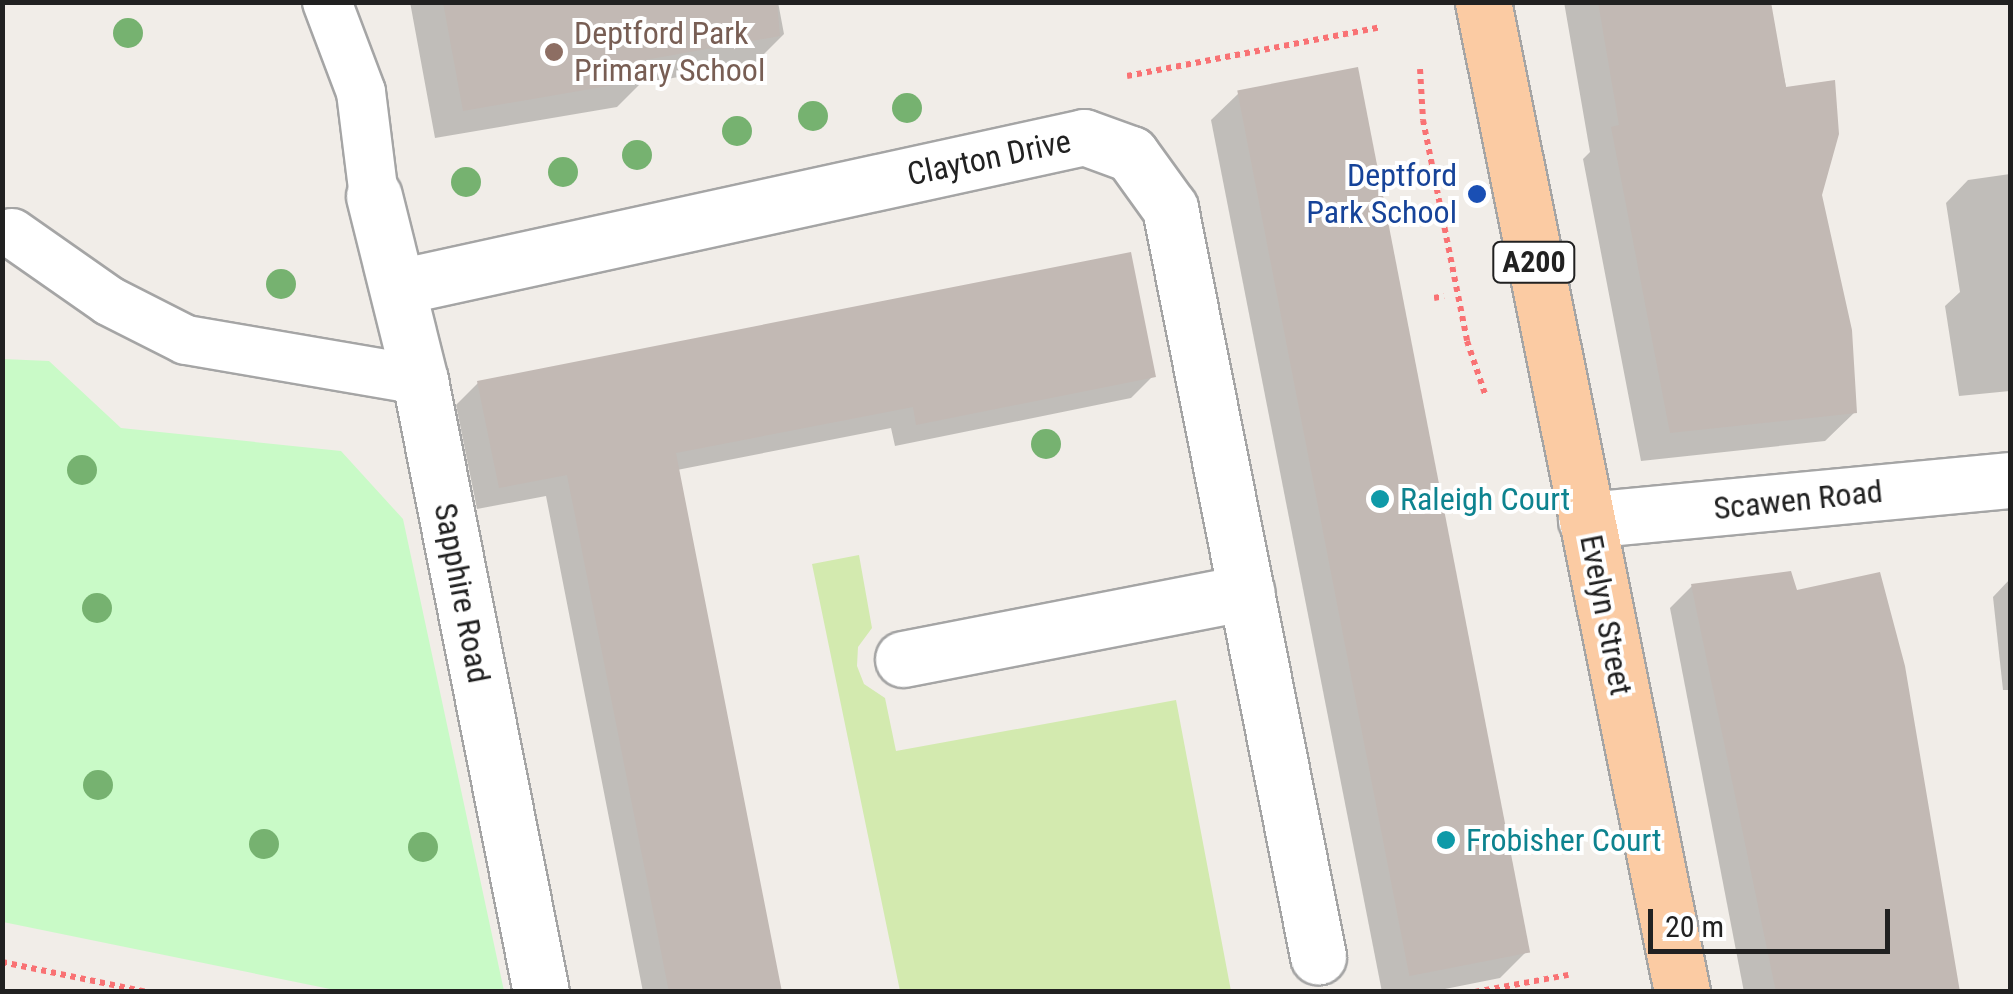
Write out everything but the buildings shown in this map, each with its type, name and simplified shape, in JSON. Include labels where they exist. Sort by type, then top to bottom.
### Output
[{"type":"main road","name":"Evelyn Street","points":[[1483,2],[1682,992]]},
{"type":"street","name":"Clayton Drive","points":[[398,286],[1084,137],[1132,154],[1170,208],[1318,956]]},
{"type":"street","name":"Sapphire Road","points":[[374,196],[420,380],[541,992]]},
{"type":"street","name":"Scawen Road","points":[[1586,520],[2010,480]]},
{"type":"street","points":[[903,659],[1247,592]]},
{"type":"lane","points":[[326,2],[361,92],[374,196]]},
{"type":"lane","points":[[12,233],[109,302],[186,340],[420,380]]},
{"type":"path","points":[[1084,137],[1128,76],[1382,27]]},
{"type":"path","points":[[1434,298],[1444,296]]},
{"type":"path","points":[[2,962],[147,992]]},
{"type":"path","points":[[1474,992],[1568,975]]},
{"type":"green space","points":[[3,359],[49,361],[121,428],[341,451],[403,519],[504,991],[340,991],[3,922]]},
{"type":"green space","points":[[859,555],[872,628],[858,647],[857,666],[864,684],[885,698],[896,751],[1176,700],[1231,991],[900,991],[812,564]]},
{"type":"place","name":"Deptford Park Primary School","points":[[554,52]]},
{"type":"place","name":"Deptford Park School","points":[[1477,194]]},
{"type":"place","name":"Raleigh Court","points":[[1380,499]]},
{"type":"place","name":"Frobisher Court","points":[[1446,840]]}]
